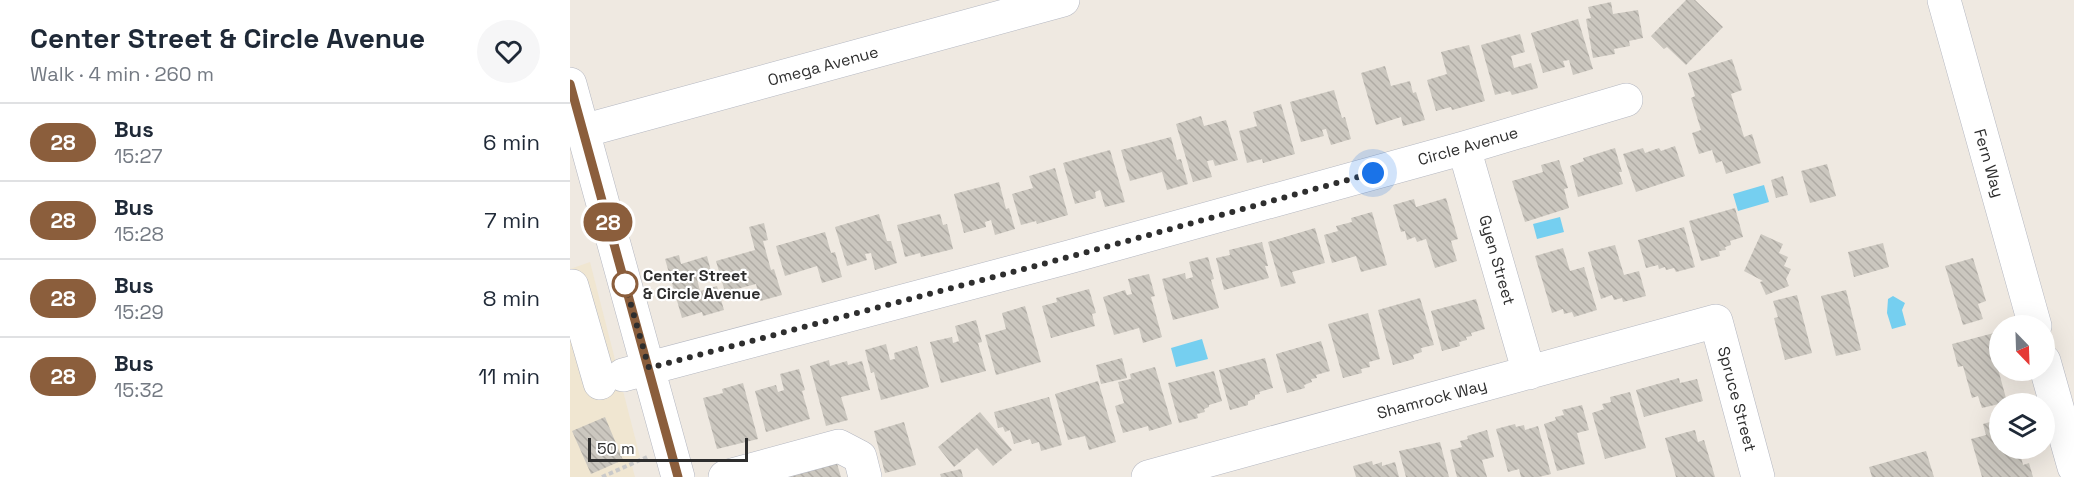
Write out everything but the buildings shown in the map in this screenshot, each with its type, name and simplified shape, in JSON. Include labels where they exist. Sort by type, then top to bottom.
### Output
[{"type":"street","name":"Omega Avenue","points":[[583,131],[1063,0]]},
{"type":"street","name":"Fern Way","points":[[1944,0],[2032,315]]},
{"type":"street","points":[[570,84],[583,131],[624,375]]},
{"type":"street","name":"Circle Avenue","points":[[624,375],[1069,257],[1464,148],[1626,100]]},
{"type":"street","name":"Gyen Street","points":[[1464,148],[1529,373]]},
{"type":"street","points":[[570,286],[674,462]]},
{"type":"street","name":"Shamrock Way","points":[[1148,477],[1716,321]]},
{"type":"street","name":"Spruce Street","points":[[1716,321],[1758,477]]},
{"type":"street","points":[[2050,381],[2074,467]]},
{"type":"street","points":[[725,477],[839,446],[860,457],[865,477]]},
{"type":"path","points":[[602,477],[674,462]]},
{"type":"shaded area","points":[[590,262],[640,457],[631,462],[635,477],[570,477],[570,269]]},
{"type":"water","points":[[1764,185],[1769,202],[1738,211],[1733,194]]},
{"type":"water","points":[[1560,217],[1564,232],[1537,239],[1533,224]]},
{"type":"water","points":[[1893,296],[1905,303],[1902,310],[1906,325],[1892,329],[1887,313],[1888,299]]},
{"type":"water","points":[[1202,339],[1208,359],[1176,367],[1171,348]]},
{"type":"bus line","name":"28","points":[[570,84],[678,477]]},
{"type":"place","name":"Center Street & Circle Avenue","points":[[625,284]]},
{"type":"route","points":[[625,284],[649,368],[679,362],[1069,257],[1373,173]]}]
